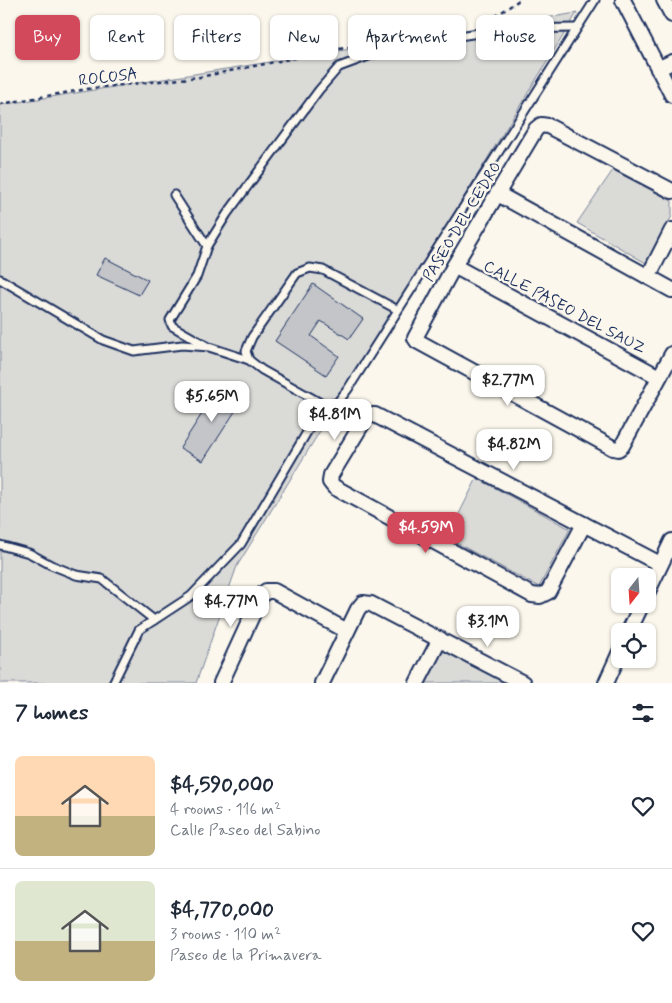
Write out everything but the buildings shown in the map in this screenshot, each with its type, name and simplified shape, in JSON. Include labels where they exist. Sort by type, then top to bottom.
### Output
[{"type":"street","points":[[623,0],[672,95]]},
{"type":"street","points":[[664,0],[672,14]]},
{"type":"street","points":[[658,69],[672,62]]},
{"type":"street","name":"PASEO DEL CEDRO","points":[[659,377],[622,446],[618,449],[613,448],[414,338],[454,266],[536,128],[541,125],[548,126],[672,191]]},
{"type":"street","points":[[498,194],[672,290]]},
{"type":"street","points":[[648,277],[672,230]]},
{"type":"street","name":"CALLE PASEO DEL SAUZ","points":[[454,266],[659,377]]},
{"type":"street","points":[[659,377],[672,354]]},
{"type":"street","points":[[584,524],[548,592],[540,596],[532,594],[334,487],[330,482],[331,475],[365,419],[369,415],[375,415],[584,524],[660,564]]},
{"type":"street","points":[[656,573],[672,541]]},
{"type":"street","points":[[221,683],[261,596],[266,591],[274,591],[347,632]]},
{"type":"street","points":[[322,683],[358,609],[363,604],[371,604],[523,683]]},
{"type":"street","points":[[417,683],[440,639]]},
{"type":"street","points":[[606,683],[613,668]]},
{"type":"lane","points":[[576,28],[506,30],[398,45],[339,67],[319,90],[227,214],[207,246],[197,276],[170,320],[172,326],[209,347],[249,360],[262,370],[319,402],[337,403],[348,389],[595,0]]},
{"type":"lane","points":[[174,195],[207,246]]},
{"type":"lane","points":[[249,360],[246,351],[252,337],[297,273],[310,268],[323,270],[398,310]]},
{"type":"lane","points":[[0,279],[103,340],[134,351],[182,345],[209,347]]},
{"type":"lane","points":[[113,683],[138,630],[191,596],[241,544],[310,427],[328,404]]},
{"type":"lane","points":[[0,545],[29,553],[51,565],[76,575],[102,579],[154,620]]},
{"type":"path","points":[[497,15],[519,0]]},
{"type":"path","name":"ROCOSA","points":[[0,104],[93,88],[200,77],[348,48]]},
{"type":"shaded area","points":[[577,13],[554,50],[554,17]]},
{"type":"shaded area","points":[[476,29],[476,60],[548,60],[237,566],[196,683],[0,683],[0,105],[282,60],[338,60],[338,51],[348,50],[348,60],[466,60],[466,31]]},
{"type":"shaded area","points":[[613,170],[672,201],[672,216],[646,263],[577,223]]},
{"type":"shaded area","points":[[477,478],[570,529],[539,587],[447,538]]},
{"type":"shaded area","points":[[441,646],[508,683],[422,683]]}]
